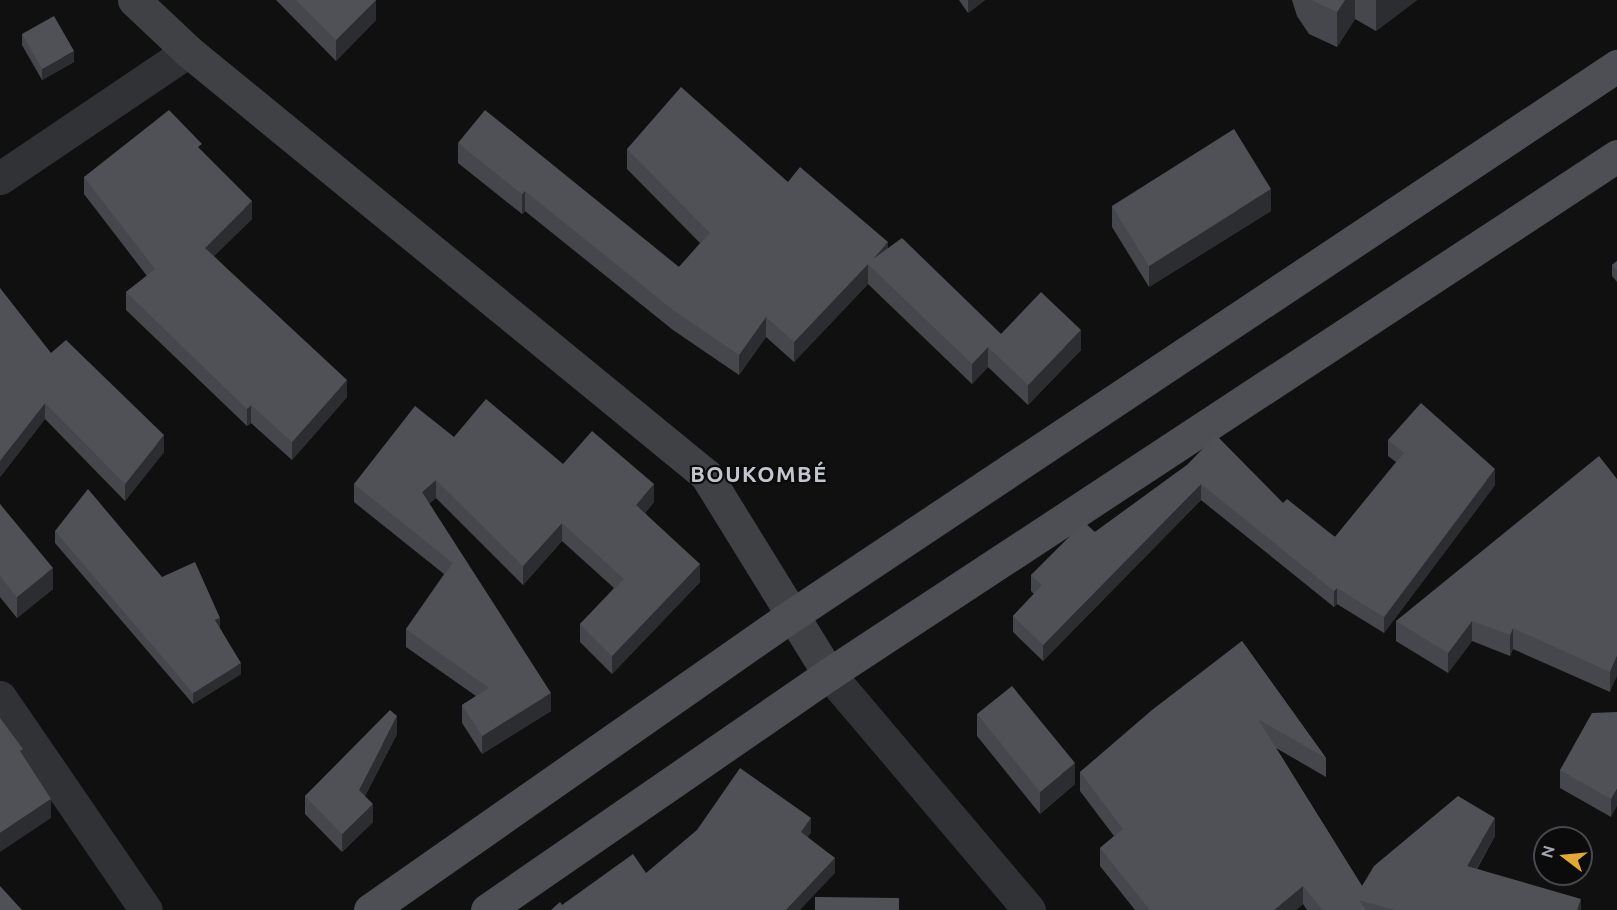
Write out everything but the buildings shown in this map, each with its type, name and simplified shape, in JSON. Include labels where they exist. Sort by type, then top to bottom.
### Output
[{"type":"main road","points":[[134,0],[188,51],[706,475],[829,674]]},
{"type":"main road","points":[[370,910],[793,615],[1617,66]]},
{"type":"main road","points":[[487,910],[829,674],[1617,156]]},
{"type":"street","points":[[0,177],[188,51]]},
{"type":"street","points":[[829,674],[1029,910]]},
{"type":"street","points":[[0,697],[146,910]]},
{"type":"district","name":"BOUKOMBÉ","points":[[759,474]]}]
